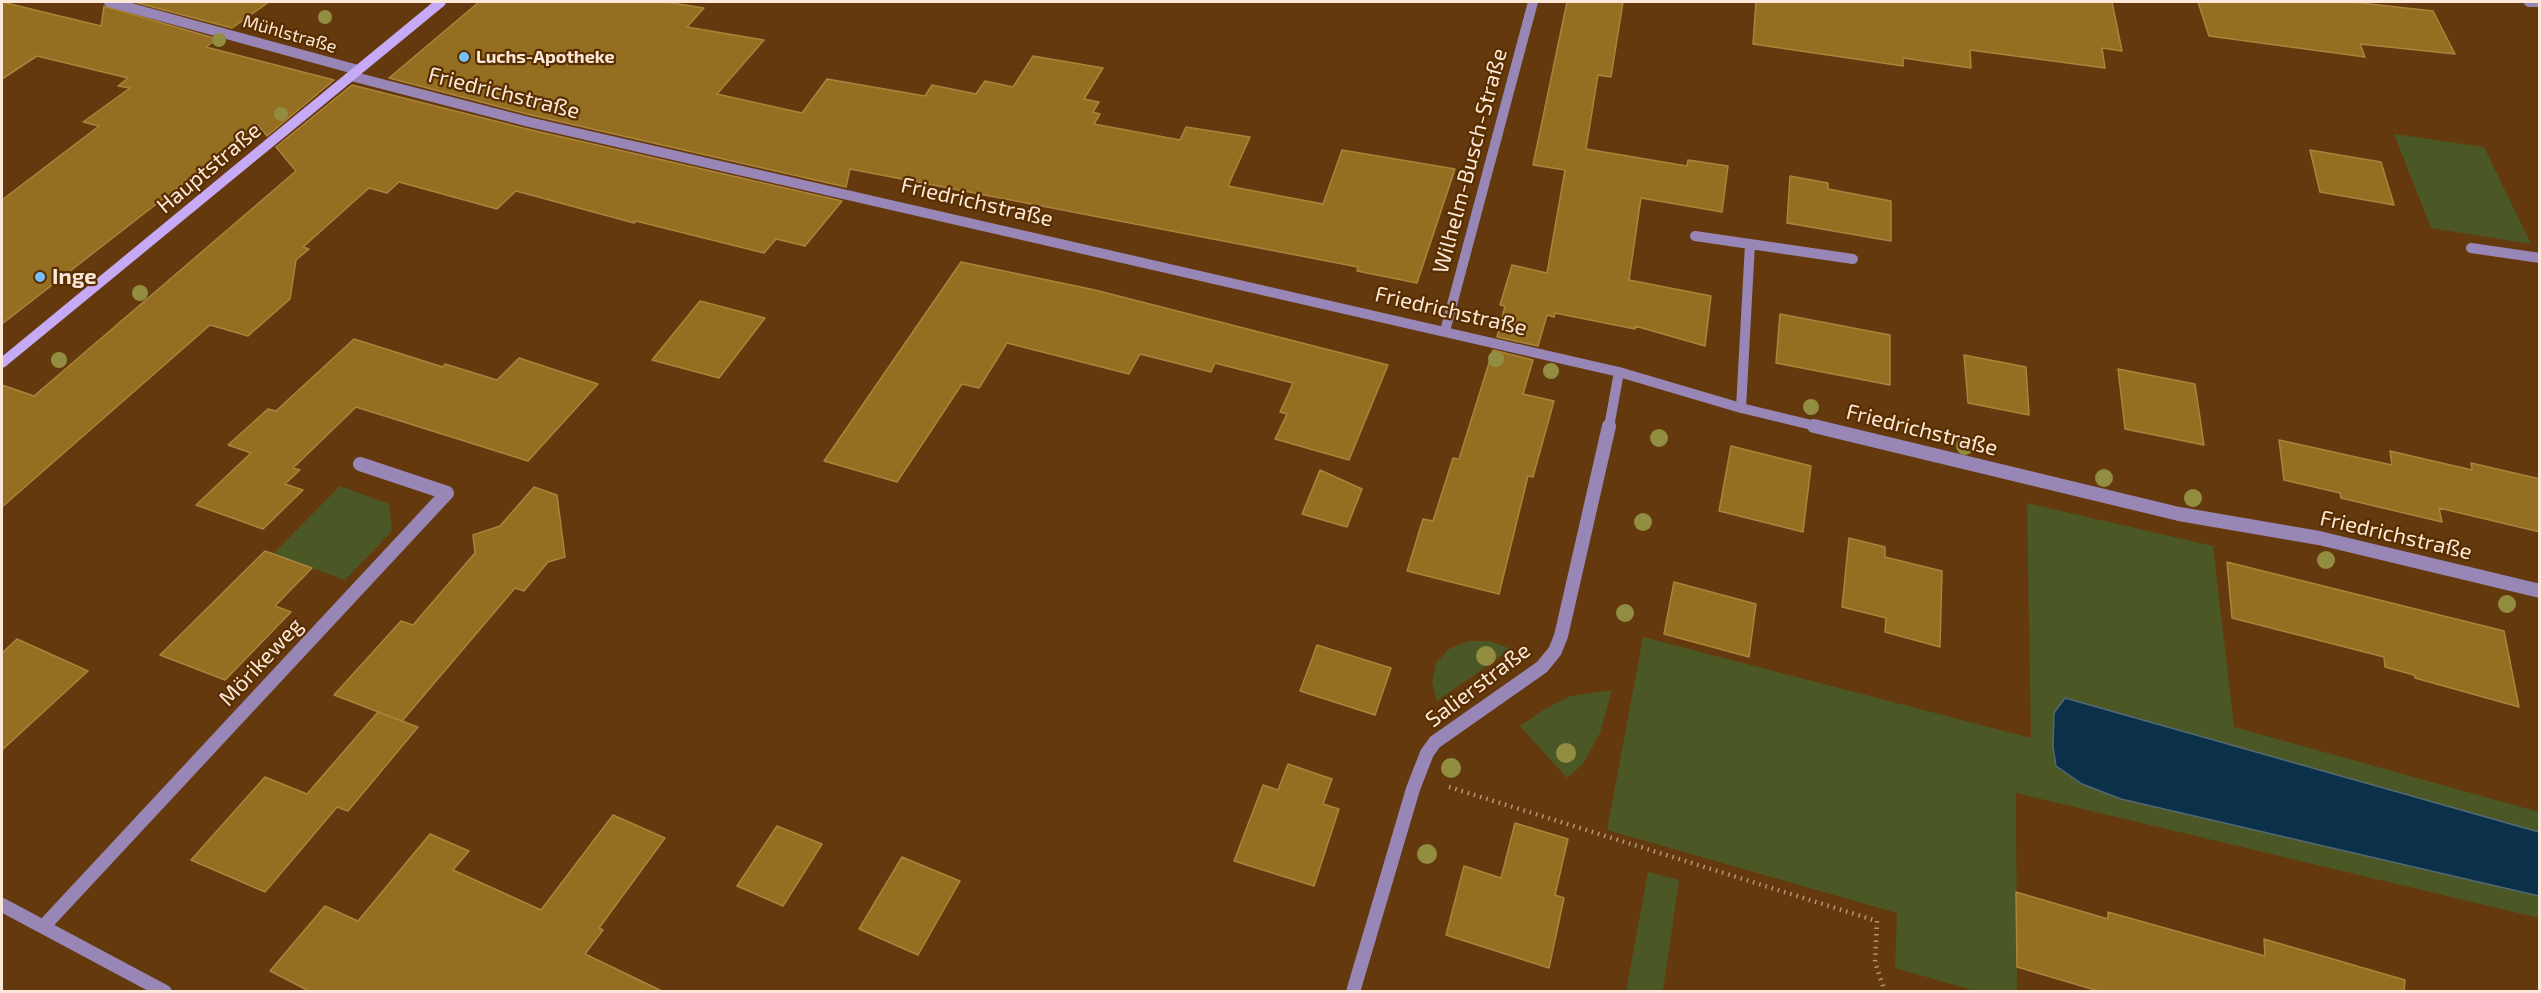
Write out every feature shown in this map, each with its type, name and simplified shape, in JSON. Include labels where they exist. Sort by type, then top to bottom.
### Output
[{"type":"street","name":"Mühlstraße","points":[[109,2],[354,73]]},
{"type":"street","name":"Hauptstraße","points":[[2,363],[441,2]]},
{"type":"street","name":"Wilhelm-Busch-Straße","points":[[1444,331],[1533,2]]},
{"type":"street","points":[[2529,2],[2540,3]]},
{"type":"street","name":"Friedrichstraße","points":[[354,73],[552,127],[1619,372],[1741,408],[2179,514],[2319,538],[2540,591]]},
{"type":"street","points":[[1695,236],[1854,259]]},
{"type":"street","points":[[1741,408],[1750,244]]},
{"type":"street","points":[[2471,248],[2540,258]]},
{"type":"street","name":"Salierstraße","points":[[1353,992],[1427,753],[1435,742],[1542,667],[1555,651],[1561,636],[1619,372]]},
{"type":"street","name":"Mörikeweg","points":[[43,927],[447,494],[360,464]]},
{"type":"street","points":[[2,905],[165,992]]},
{"type":"path","points":[[1418,777],[1877,921],[1875,962],[1886,992]]},
{"type":"green space","points":[[2394,134],[2484,147],[2531,244],[2431,228]]},
{"type":"green space","points":[[340,486],[389,504],[392,531],[345,580],[273,554]]},
{"type":"green space","points":[[2027,503],[2213,546],[2234,727],[2539,812],[2539,918],[2016,793],[2017,991],[1976,991],[1895,968],[1897,913],[1607,830],[1643,637],[2031,738]]},
{"type":"green space","points":[[1468,641],[1490,641],[1511,649],[1437,701],[1432,682],[1436,663],[1449,649]]},
{"type":"green space","points":[[1612,690],[1600,733],[1583,764],[1567,778],[1520,726],[1545,709],[1571,696]]},
{"type":"green space","points":[[1648,872],[1679,880],[1663,991],[1626,991]]},
{"type":"water","points":[[2065,698],[2539,832],[2539,896],[2121,799],[2082,784],[2056,766],[2053,747],[2054,713]]},
{"type":"building","points":[[2,2],[101,26],[104,6],[217,39],[206,47],[334,80],[267,136],[258,125],[2,324],[2,200],[99,126],[83,122],[130,88],[118,86],[128,78],[37,56],[2,79]]},
{"type":"building","points":[[134,2],[269,2],[232,28]]},
{"type":"building","points":[[479,2],[666,2],[704,8],[687,27],[764,40],[717,94],[802,113],[827,79],[925,96],[932,85],[976,94],[985,81],[1013,87],[1033,56],[1103,68],[1084,99],[1099,102],[1093,112],[1100,114],[1094,124],[1180,140],[1186,127],[1250,137],[1228,186],[1323,204],[1342,150],[1455,169],[1417,283],[1357,271],[1358,267],[850,169],[846,187],[531,115],[389,78]]},
{"type":"building","points":[[1567,2],[1623,2],[1611,77],[1598,75],[1586,149],[1687,166],[1688,160],[1728,166],[1722,212],[1641,198],[1629,280],[1711,296],[1705,346],[1635,326],[1635,329],[1555,313],[1554,317],[1547,315],[1538,346],[1497,337],[1505,306],[1500,305],[1512,265],[1547,273],[1565,170],[1533,165]]},
{"type":"building","points":[[1756,2],[2112,2],[2122,51],[2102,48],[2105,68],[1970,50],[1971,68],[1903,58],[1903,66],[1753,44]]},
{"type":"building","points":[[2198,2],[2352,2],[2433,11],[2455,54],[2360,44],[2365,57],[2209,36]]},
{"type":"building","points":[[352,85],[527,129],[842,201],[805,246],[776,239],[764,253],[636,221],[634,223],[516,191],[497,209],[399,182],[387,193],[369,188],[303,247],[309,249],[296,260],[290,299],[248,336],[210,325],[2,507],[2,385],[34,396],[296,171],[276,147]]},
{"type":"building","points":[[2310,150],[2381,162],[2394,205],[2320,192]]},
{"type":"building","points":[[1790,176],[1828,183],[1828,189],[1891,201],[1891,241],[1787,223]]},
{"type":"building","points":[[961,262],[1095,290],[1388,365],[1349,460],[1275,439],[1287,414],[1280,412],[1293,383],[1215,363],[1211,372],[1140,354],[1129,374],[1007,343],[979,388],[962,384],[897,482],[824,461]]},
{"type":"building","points":[[700,301],[765,318],[719,378],[652,360]]},
{"type":"building","points":[[1780,314],[1890,335],[1890,385],[1776,363]]},
{"type":"building","points":[[354,339],[443,367],[445,364],[497,380],[519,358],[598,384],[528,461],[356,407],[293,468],[300,470],[285,484],[303,490],[263,529],[196,505],[251,453],[228,445],[268,409],[276,411]]},
{"type":"building","points":[[1493,350],[1533,360],[1523,394],[1554,401],[1533,477],[1528,476],[1499,594],[1407,571],[1423,519],[1433,521],[1453,458],[1459,459]]},
{"type":"building","points":[[1964,355],[2026,367],[2029,415],[1968,403]]},
{"type":"building","points":[[2118,369],[2195,384],[2204,445],[2125,429]]},
{"type":"building","points":[[2279,440],[2392,465],[2390,451],[2472,470],[2471,463],[2540,479],[2540,532],[2439,508],[2442,522],[2341,498],[2340,493],[2284,480]]},
{"type":"building","points":[[1731,446],[1811,466],[1803,532],[1719,511]]},
{"type":"building","points":[[1320,470],[1362,489],[1347,527],[1302,514]]},
{"type":"building","points":[[534,487],[557,495],[565,557],[548,562],[524,591],[515,588],[402,721],[334,695],[401,621],[413,625],[475,553],[473,535],[500,526]]},
{"type":"building","points":[[1849,538],[1885,547],[1885,557],[1942,571],[1940,647],[1885,632],[1886,618],[1842,607]]},
{"type":"building","points":[[265,551],[312,568],[275,606],[291,612],[225,680],[160,655]]},
{"type":"building","points":[[2227,562],[2504,631],[2519,707],[2415,678],[2414,675],[2385,667],[2384,657],[2232,618]]},
{"type":"building","points":[[1674,582],[1756,604],[1749,657],[1664,634]]},
{"type":"building","points":[[17,639],[88,671],[2,750],[2,653]]},
{"type":"building","points":[[1317,645],[1391,668],[1375,715],[1300,691]]},
{"type":"building","points":[[378,712],[418,727],[348,811],[337,807],[265,892],[191,860],[265,777],[307,794]]},
{"type":"building","points":[[1288,764],[1332,779],[1323,804],[1339,809],[1314,886],[1234,861],[1263,785],[1278,790]]},
{"type":"building","points":[[613,815],[665,838],[599,928],[603,930],[585,954],[664,992],[311,992],[270,971],[325,906],[358,921],[430,834],[469,851],[453,870],[541,910]]},
{"type":"building","points":[[1515,823],[1568,839],[1555,895],[1564,898],[1549,968],[1446,935],[1464,866],[1501,878]]},
{"type":"building","points":[[777,826],[822,844],[783,906],[737,886]]},
{"type":"building","points":[[902,857],[960,881],[918,955],[859,929]]},
{"type":"building","points":[[2016,892],[2108,919],[2108,912],[2265,956],[2264,939],[2405,980],[2404,992],[2102,992],[2017,967]]},
{"type":"place","name":"Luchs-Apotheke","points":[[464,57]]},
{"type":"place","name":"Inge","points":[[40,277]]}]
